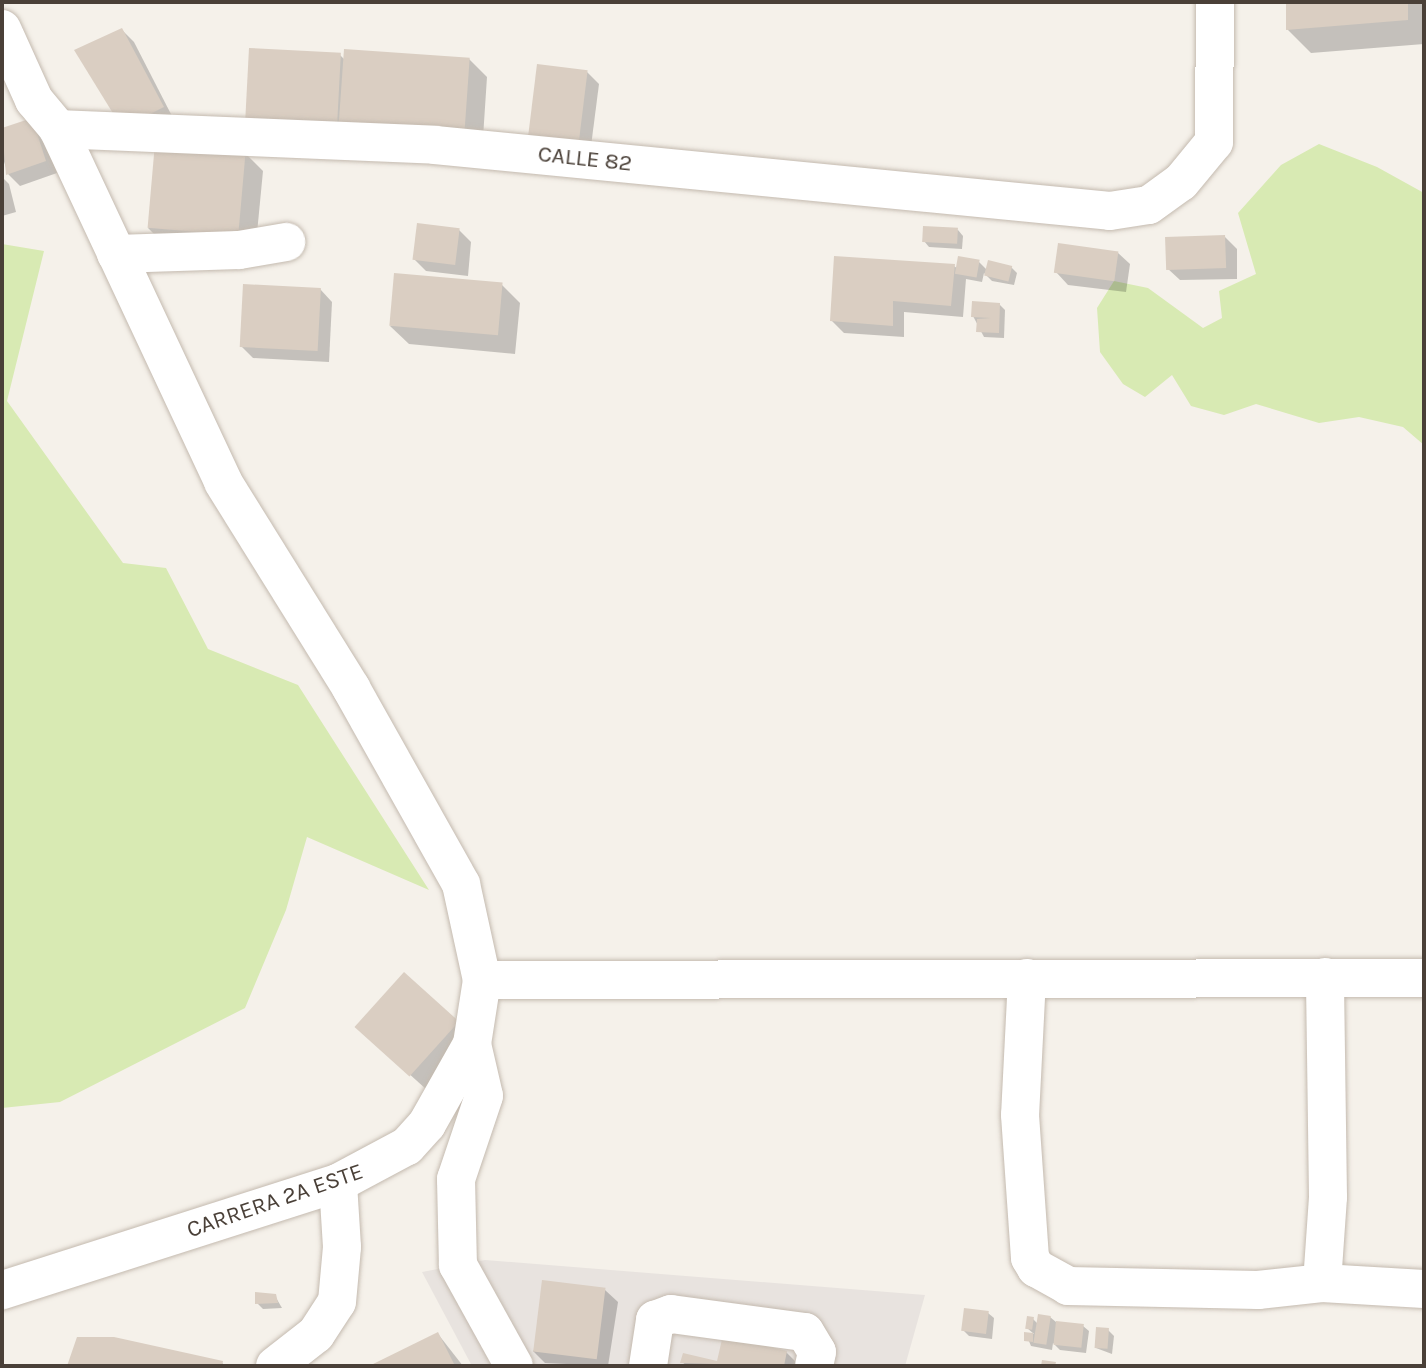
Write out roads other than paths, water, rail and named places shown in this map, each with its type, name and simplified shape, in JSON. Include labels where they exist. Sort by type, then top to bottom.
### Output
[{"type":"street","name":"CALLE 82","points":[[58,129],[435,145],[1110,211],[1149,205],[1181,183],[1213,142],[1215,2]]},
{"type":"street","points":[[2,29],[34,100],[58,129],[223,482],[351,688],[461,884],[482,980],[1424,978]]},
{"type":"street","points":[[116,254],[239,250],[286,243]]},
{"type":"street","points":[[1322,1283],[1328,1196],[1325,977]]},
{"type":"street","points":[[1027,978],[1020,1115],[1030,1258],[1036,1268],[1068,1286],[1258,1290],[1322,1283],[1424,1289]]},
{"type":"street","name":"CARRERA 2A ESTE","points":[[2,1290],[338,1183],[407,1146],[427,1124],[472,1044],[482,980]]},
{"type":"street","points":[[472,1044],[484,1096],[456,1178],[458,1265],[513,1366]]},
{"type":"street","points":[[275,1366],[316,1334],[337,1302],[342,1247],[338,1183]]},
{"type":"street","points":[[648,1366],[655,1320],[671,1314],[805,1332],[817,1352],[814,1366]]}]
